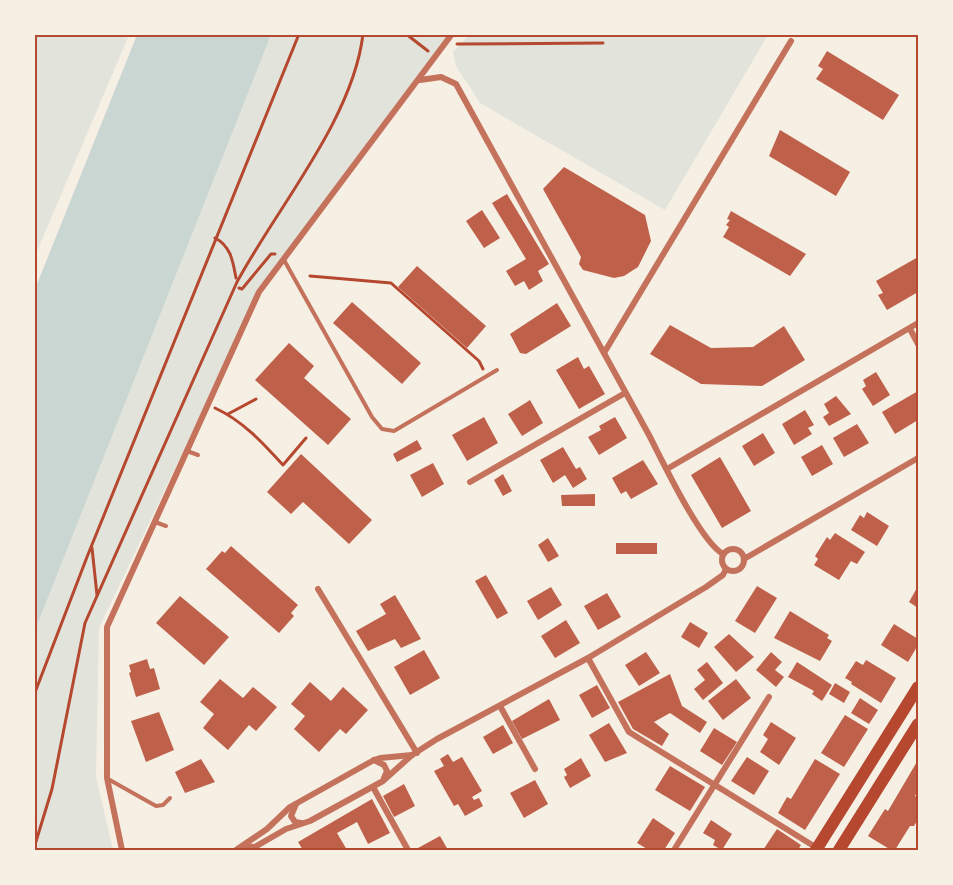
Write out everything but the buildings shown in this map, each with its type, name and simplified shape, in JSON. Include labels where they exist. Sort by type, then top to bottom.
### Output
[{"type":"main road","points":[[817,849],[918,687]]},
{"type":"main road","points":[[839,850],[907,751],[918,724]]},
{"type":"street","points":[[123,850],[107,778],[107,627],[259,292],[420,80],[452,34]]},
{"type":"street","points":[[604,353],[791,41]]},
{"type":"street","points":[[420,80],[441,77],[456,84],[667,469],[714,549],[723,554]]},
{"type":"street","points":[[667,469],[918,323]]},
{"type":"street","points":[[910,328],[918,344]]},
{"type":"street","points":[[470,482],[626,393]]},
{"type":"street","points":[[723,554],[721,563],[726,569],[738,570],[744,559],[918,458]]},
{"type":"street","points":[[723,554],[735,549],[744,559]]},
{"type":"street","points":[[236,850],[255,847],[286,829],[304,823],[373,787],[414,754],[588,658],[706,587],[723,575],[726,569]]},
{"type":"street","points":[[318,589],[414,754]]},
{"type":"street","points":[[588,658],[629,732],[817,849]]},
{"type":"street","points":[[674,850],[769,697]]},
{"type":"street","points":[[500,706],[535,769]]},
{"type":"street","points":[[245,848],[296,804],[374,760],[414,754]]},
{"type":"street","points":[[374,760],[384,765],[387,771],[382,781]]},
{"type":"street","points":[[373,787],[408,850]]},
{"type":"street","points":[[296,804],[291,816],[295,822],[304,823]]},
{"type":"lane","points":[[284,260],[372,417],[382,429],[394,431],[497,370]]},
{"type":"lane","points":[[187,451],[198,455]]},
{"type":"lane","points":[[155,521],[166,526]]},
{"type":"lane","points":[[107,778],[156,806],[163,805],[170,798]]},
{"type":"path","points":[[34,695],[91,546],[298,34]]},
{"type":"path","points":[[406,34],[436,58]]},
{"type":"path","points":[[446,44],[603,44]]},
{"type":"path","points":[[215,238],[226,245],[236,278]]},
{"type":"path","points":[[239,288],[242,289],[272,254],[284,260]]},
{"type":"path","points":[[310,276],[391,283],[479,361],[487,376]]},
{"type":"path","points":[[228,414],[256,399]]},
{"type":"path","points":[[208,405],[228,414],[255,434],[283,465],[306,438]]},
{"type":"path","points":[[91,546],[97,596]]},
{"type":"shaded area","points":[[34,35],[129,35],[35,256]]},
{"type":"shaded area","points":[[137,35],[271,35],[35,630],[35,289]]},
{"type":"shaded area","points":[[271,35],[452,35],[259,292],[99,628],[96,777],[113,850],[35,850],[34,630]]},
{"type":"shaded area","points":[[469,35],[768,35],[665,210],[480,103],[456,66],[453,52]]}]
